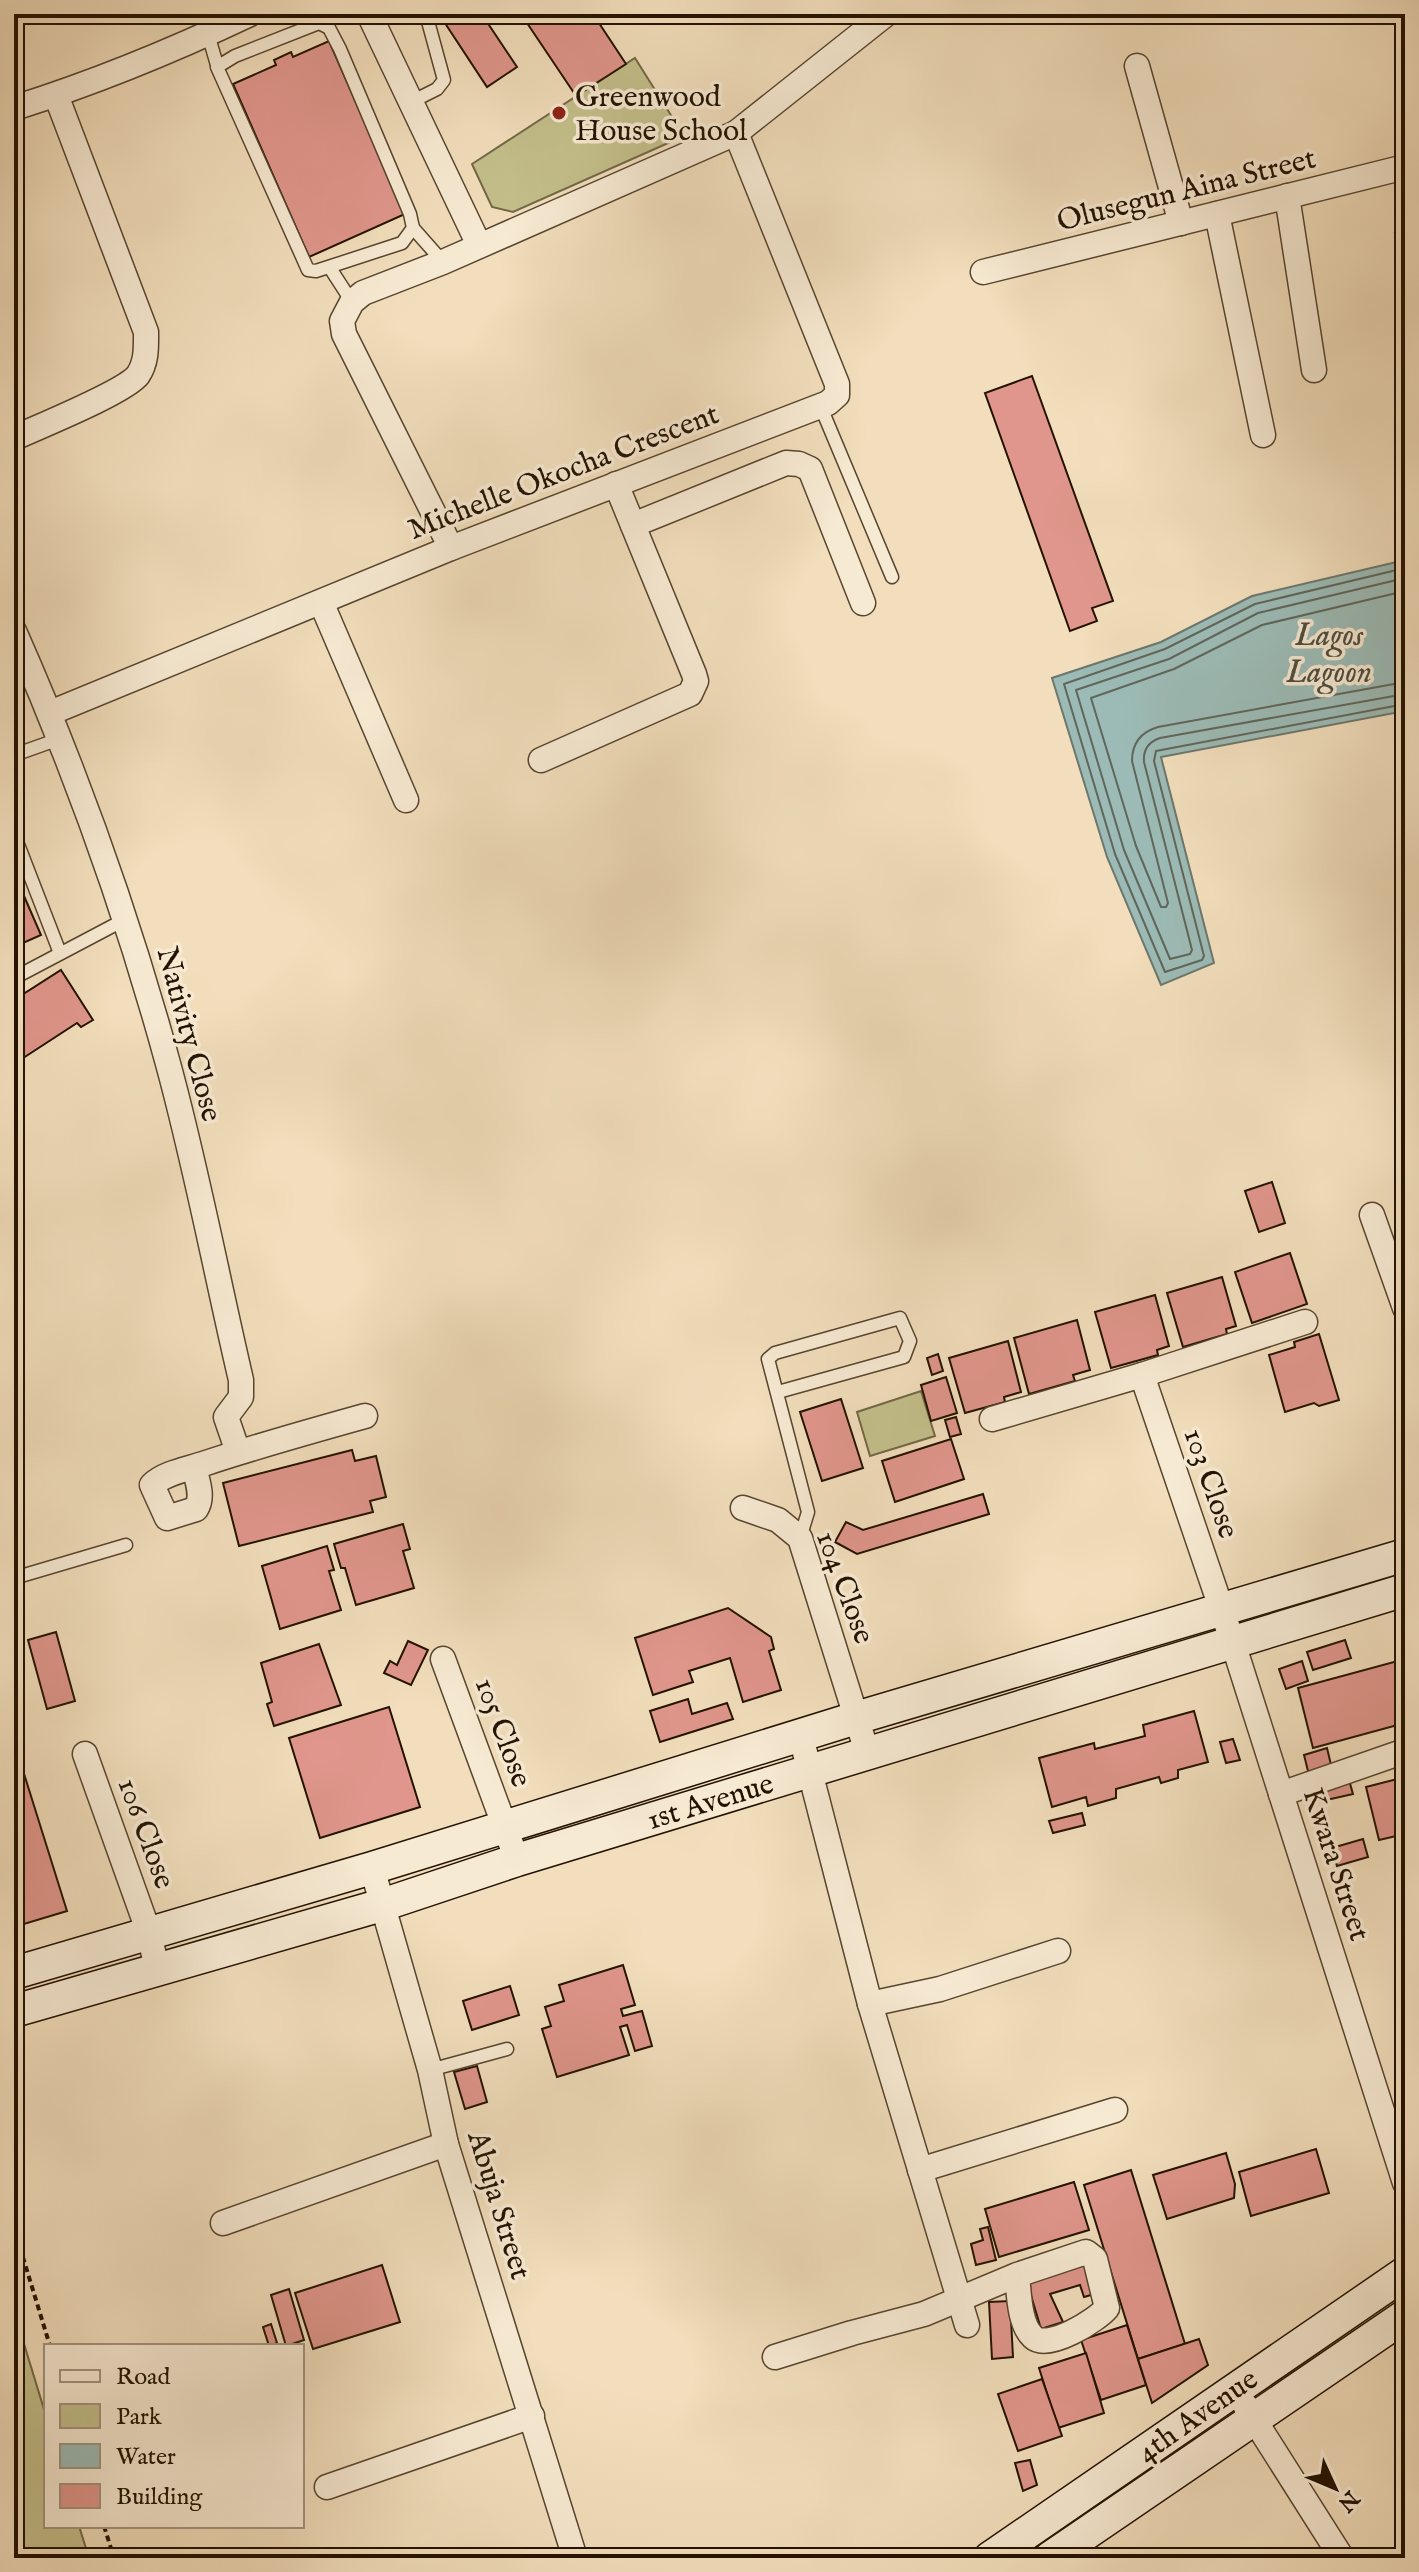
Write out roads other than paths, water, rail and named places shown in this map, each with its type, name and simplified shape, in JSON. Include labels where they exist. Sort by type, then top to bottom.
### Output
[{"type":"street","points":[[14,108],[56,95],[250,14]]},
{"type":"street","points":[[369,14],[479,245]]},
{"type":"street","points":[[451,548],[344,334],[342,321],[352,302],[363,293],[443,262],[736,133],[886,14]]},
{"type":"street","points":[[1137,66],[1181,223]]},
{"type":"street","points":[[14,438],[118,389],[138,375],[146,354],[146,332],[56,95]]},
{"type":"street","points":[[736,133],[837,384],[837,395],[820,405]]},
{"type":"street","name":"Olusegun Aina Street","points":[[983,272],[1405,167]]},
{"type":"street","points":[[1287,196],[1314,370]]},
{"type":"street","points":[[1217,214],[1263,435]]},
{"type":"street","name":"Michelle Okocha Crescent","points":[[50,713],[451,548],[820,405]]},
{"type":"street","points":[[633,525],[786,463],[799,464],[810,469],[863,603]]},
{"type":"street","points":[[541,760],[690,694],[694,687],[694,674],[616,484]]},
{"type":"street","points":[[321,602],[406,800]]},
{"type":"street","name":"Nativity Close","points":[[14,631],[50,713],[124,920],[167,1059],[241,1380],[241,1397],[226,1417],[238,1452]]},
{"type":"street","points":[[1372,1215],[1405,1308]]},
{"type":"street","points":[[992,1419],[1305,1322]]},
{"type":"street","name":"103 Close","points":[[1142,1375],[1221,1610]]},
{"type":"street","points":[[194,1467],[365,1416]]},
{"type":"street","name":"104 Close","points":[[743,1508],[778,1520],[800,1538],[867,1752]]},
{"type":"street","name":"1st Avenue","points":[[14,1973],[372,1868],[856,1718],[1405,1555]]},
{"type":"street","name":"1st Avenue","points":[[14,2011],[382,1905],[867,1752],[1405,1590]]},
{"type":"street","name":"Kwara Street","points":[[1221,1610],[1405,2183]]},
{"type":"street","name":"105 Close","points":[[443,1659],[517,1860]]},
{"type":"street","points":[[801,1737],[870,2004],[963,2313]]},
{"type":"street","points":[[1281,1794],[1405,1751]]},
{"type":"street","name":"106 Close","points":[[85,1754],[149,1933],[157,1969]]},
{"type":"street","name":"Abuja Street","points":[[372,1868],[430,2070],[446,2144],[575,2558]]},
{"type":"street","points":[[870,2004],[940,1989],[1058,1951]]},
{"type":"street","points":[[920,2170],[1115,2110]]},
{"type":"street","points":[[223,2223],[446,2144]]},
{"type":"street","name":"4th Avenue","points":[[990,2558],[1405,2273]]},
{"type":"street","points":[[775,2357],[924,2314],[963,2313],[1017,2275]]},
{"type":"street","name":"4th Avenue","points":[[1050,2558],[1405,2316]]},
{"type":"street","points":[[1234,2389],[1342,2558]]},
{"type":"street","points":[[327,2487],[532,2416]]},
{"type":"lane","points":[[411,102],[437,89],[444,80],[426,14]]},
{"type":"lane","points":[[217,65],[318,18],[329,28],[340,49],[410,214],[413,228],[443,262]]},
{"type":"lane","points":[[208,34],[219,75],[308,270],[330,268],[402,243],[413,228]]},
{"type":"lane","points":[[330,268],[352,302]]},
{"type":"lane","points":[[820,405],[892,577]]},
{"type":"lane","points":[[14,755],[59,739]]},
{"type":"lane","points":[[14,834],[60,953]]},
{"type":"lane","points":[[14,978],[124,920]]},
{"type":"lane","points":[[778,1392],[904,1357],[910,1341],[900,1318],[775,1353],[768,1359],[808,1512],[800,1538]]},
{"type":"lane","points":[[14,1578],[126,1545]]},
{"type":"lane","points":[[430,2070],[507,2049]]},
{"type":"water","name":"Lagos Lagoon","points":[[1405,560],[1405,711],[1161,757],[1214,963],[1161,985],[1107,857],[1052,678],[1161,642],[1252,596]]},
{"type":"place","name":"Greenwood House School","points":[[559,113]]}]
